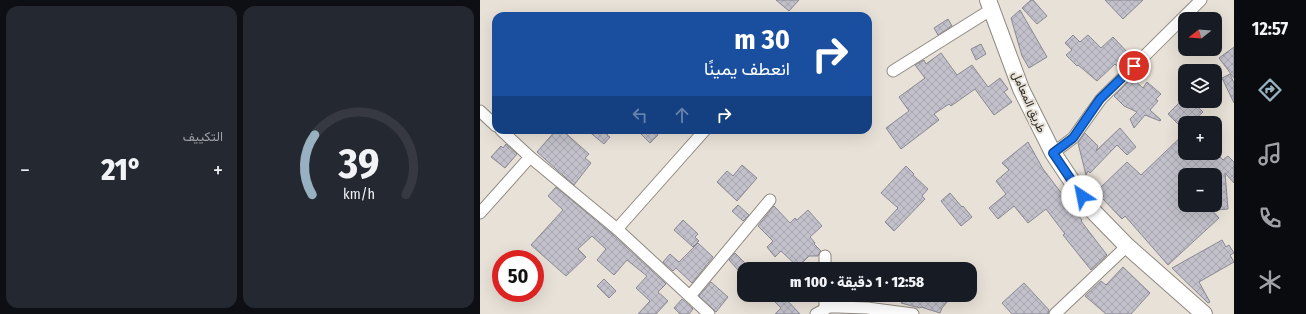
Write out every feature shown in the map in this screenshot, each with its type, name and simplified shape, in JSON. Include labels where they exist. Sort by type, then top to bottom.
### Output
[{"type":"main road","name":"طريق المعامل","points":[[990,4],[1021,89],[1053,153],[1089,207],[1127,246],[1204,314]]},
{"type":"street","points":[[1053,153],[1073,138],[1100,99],[1201,0]]},
{"type":"street","points":[[894,71],[990,4]]},
{"type":"street","points":[[480,111],[492,122]]},
{"type":"street","points":[[505,134],[530,157],[617,229],[709,314]]},
{"type":"street","points":[[617,229],[701,134]]},
{"type":"street","points":[[480,213],[530,157]]},
{"type":"street","points":[[690,296],[770,200]]},
{"type":"street","points":[[1055,314],[1127,246]]},
{"type":"street","points":[[825,256],[825,262]]},
{"type":"street","points":[[820,311],[834,307],[867,308],[912,314]]},
{"type":"building","points":[[776,0],[799,0],[789,11]]},
{"type":"building","points":[[1033,0],[1047,16],[1037,24],[1022,8]]},
{"type":"building","points":[[1105,0],[1143,0],[1123,19]]},
{"type":"building","points":[[1020,10],[1047,57],[1029,68],[1022,56],[1011,18]]},
{"type":"building","points":[[948,19],[952,26],[938,35],[934,28]]},
{"type":"building","points":[[1073,35],[1080,42],[1088,35],[1101,48],[1113,37],[1132,57],[1120,68],[1115,64],[1097,81],[1078,65],[1077,66],[1066,55],[1072,50],[1065,43]]},
{"type":"building","points":[[981,44],[986,54],[976,60],[971,49]]},
{"type":"building","points":[[1234,47],[1234,78],[1219,58]]},
{"type":"building","points":[[941,53],[957,75],[972,65],[988,87],[1000,78],[1008,89],[1004,92],[1012,102],[994,115],[975,89],[951,106],[949,104],[934,114],[939,120],[901,149],[886,128],[909,111],[899,97],[925,78],[915,65],[924,60],[926,64]]},
{"type":"building","points":[[1230,74],[1234,83],[1234,103],[1222,78]]},
{"type":"building","points":[[1132,78],[1143,88],[1147,82],[1161,94],[1156,99],[1158,101],[1150,110],[1161,120],[1160,121],[1145,115],[1134,128],[1130,119],[1137,112],[1124,106],[1114,96]]},
{"type":"building","points":[[1178,104],[1178,108],[1199,108],[1203,112],[1199,116],[1178,116],[1178,124],[1168,114]]},
{"type":"building","points":[[1120,128],[1136,147],[1127,155],[1117,145],[1090,173],[1088,171],[1086,175],[1078,143],[1085,133],[1098,146],[1096,151]]},
{"type":"building","points":[[553,134],[566,134],[589,154],[585,158],[591,163],[574,185],[537,152]]},
{"type":"building","points":[[592,134],[608,134],[607,135],[610,137],[604,144]]},
{"type":"building","points":[[641,134],[658,135],[650,143]]},
{"type":"building","points":[[1178,140],[1178,160],[1223,160],[1228,156],[1234,162],[1234,183],[1225,173],[1228,209],[1222,209],[1222,168],[1178,168],[1178,212],[1213,212],[1219,218],[1168,265],[1125,216],[1122,219],[1102,198],[1104,196],[1099,189],[1127,162],[1141,175]]},
{"type":"building","points":[[1028,142],[1043,169],[1107,255],[1091,270],[1063,235],[1065,234],[1046,209],[1028,223],[1014,206],[998,219],[989,208],[1006,194],[996,181],[1009,170],[1002,163]]},
{"type":"building","points":[[506,144],[517,154],[505,168],[491,157],[501,146],[503,148]]},
{"type":"building","points":[[742,165],[757,178],[737,201],[717,182],[727,171],[733,176]]},
{"type":"building","points":[[906,166],[928,189],[922,196],[925,199],[894,231],[885,222],[898,208],[881,193]]},
{"type":"building","points":[[556,187],[612,234],[666,284],[658,292],[668,301],[656,314],[638,314],[650,301],[636,288],[647,276],[627,260],[614,275],[597,260],[606,249],[592,236],[578,249],[586,257],[566,276],[544,257],[544,250],[537,250],[531,245],[563,210],[548,196]]},
{"type":"building","points":[[950,193],[972,217],[961,226],[941,201]]},
{"type":"building","points":[[738,205],[749,215],[743,221],[732,211]]},
{"type":"building","points":[[774,206],[790,223],[795,218],[797,220],[808,210],[822,226],[810,237],[821,251],[818,256],[809,256],[803,262],[793,262],[781,251],[775,257],[767,247],[773,241],[758,226]]},
{"type":"building","points":[[683,220],[698,234],[695,237],[699,241],[693,247],[674,230]]},
{"type":"building","points":[[1222,240],[1226,247],[1229,245],[1234,253],[1230,255],[1234,262],[1199,282],[1210,302],[1208,303],[1172,268]]},
{"type":"building","points":[[698,243],[713,257],[692,283],[676,268],[673,271],[663,262],[670,254],[679,262]]},
{"type":"building","points":[[735,253],[744,262],[737,262],[737,269],[729,260]]},
{"type":"building","points":[[1123,267],[1150,293],[1131,314],[1106,314],[1085,296],[1101,281],[1106,285]]},
{"type":"building","points":[[604,279],[616,291],[609,298],[597,286]]},
{"type":"building","points":[[711,282],[728,297],[716,312],[699,296]]},
{"type":"building","points":[[1024,283],[1049,310],[1048,314],[1012,314],[1002,303]]},
{"type":"building","points":[[682,299],[693,309],[689,314],[680,314],[674,308]]},
{"type":"building","points":[[775,302],[789,302],[800,314],[775,314],[781,308]]},
{"type":"building","points":[[902,302],[947,302],[940,313],[901,303]]},
{"type":"route","points":[[1082,196],[1053,153],[1073,138],[1100,99],[1134,66]]}]
